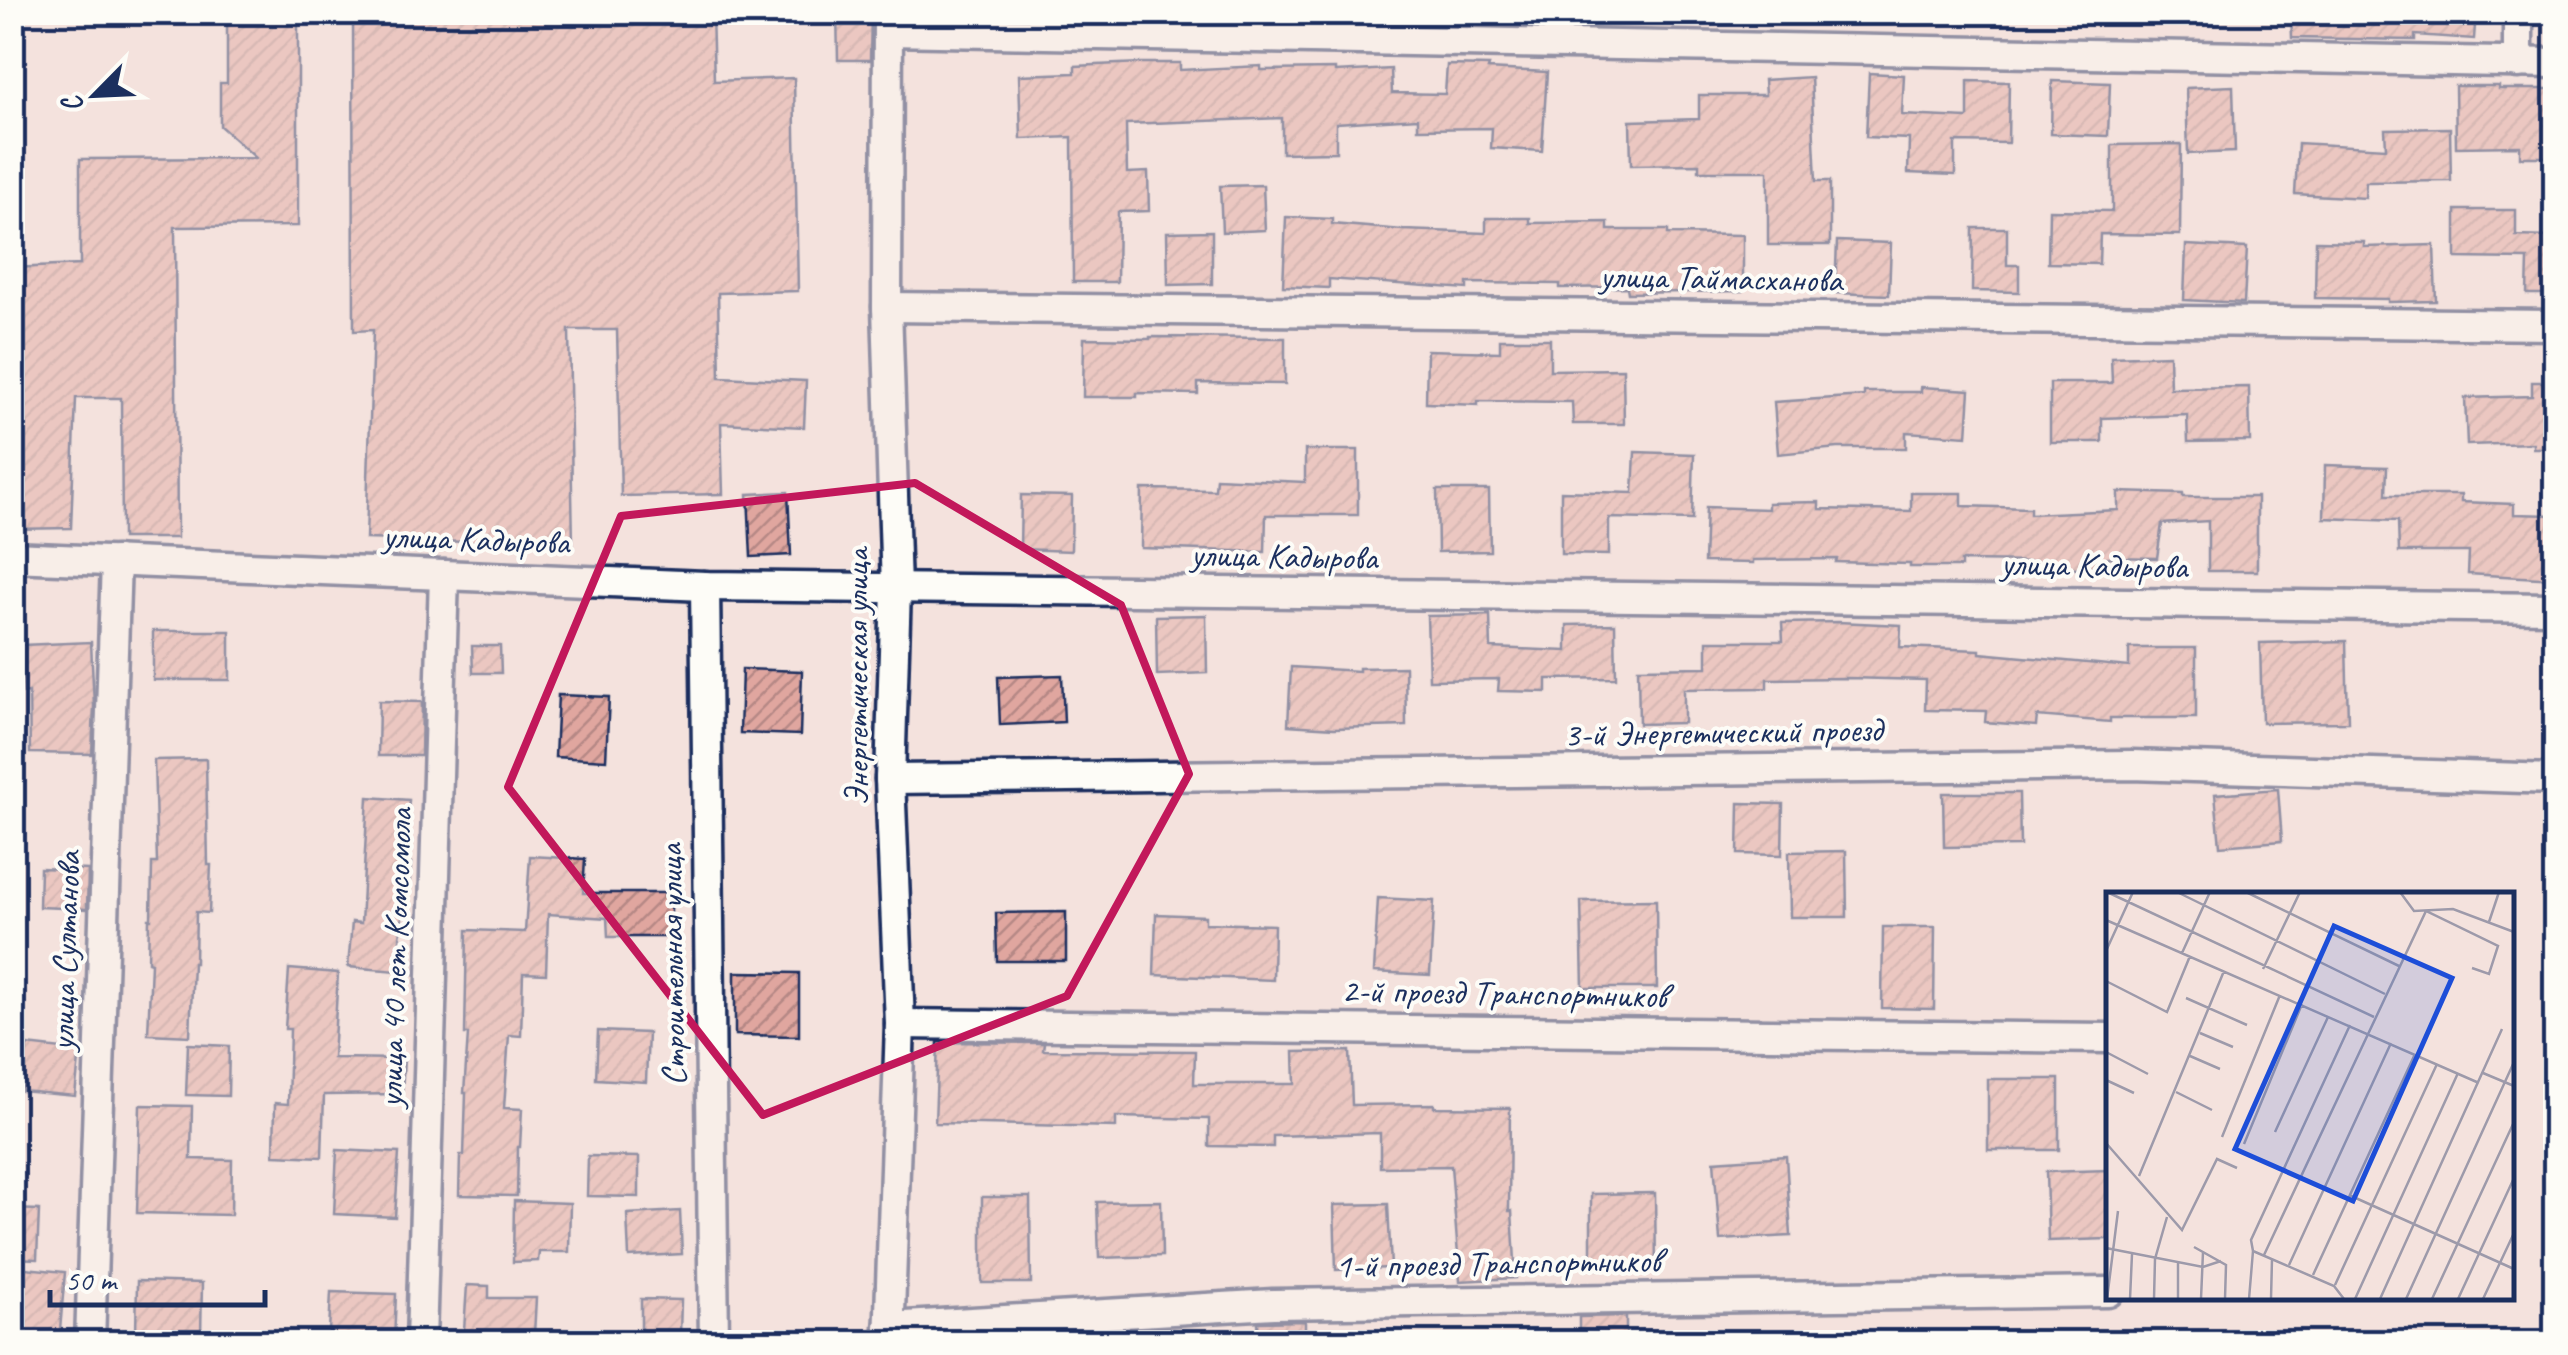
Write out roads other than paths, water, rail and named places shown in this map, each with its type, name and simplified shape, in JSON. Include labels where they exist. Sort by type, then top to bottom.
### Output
[{"type":"street","points":[[2518,12],[2518,63]]},
{"type":"street","points":[[888,22],[2556,63]]},
{"type":"street","name":"Энергетическая улица","points":[[888,22],[886,307],[896,589],[890,779],[900,1024],[889,1335]]},
{"type":"street","name":"улица Таймасханова","points":[[886,307],[2556,325]]},
{"type":"street","name":"улица Кадырова","points":[[12,557],[705,586],[2556,608]]},
{"type":"street","name":"улица Султанова","points":[[90,1342],[116,561]]},
{"type":"street","name":"улица 40 лет Комсомола","points":[[421,1342],[444,575]]},
{"type":"street","name":"Строительная улица","points":[[705,586],[714,1342]]},
{"type":"street","name":"3-й Энергетический проезд","points":[[890,779],[2132,766],[2556,779]]},
{"type":"street","name":"2-й проезд Транспортников","points":[[900,1024],[2106,1038]]},
{"type":"street","name":"1-й проезд Транспортников","points":[[889,1335],[1273,1304],[2106,1292]]}]
